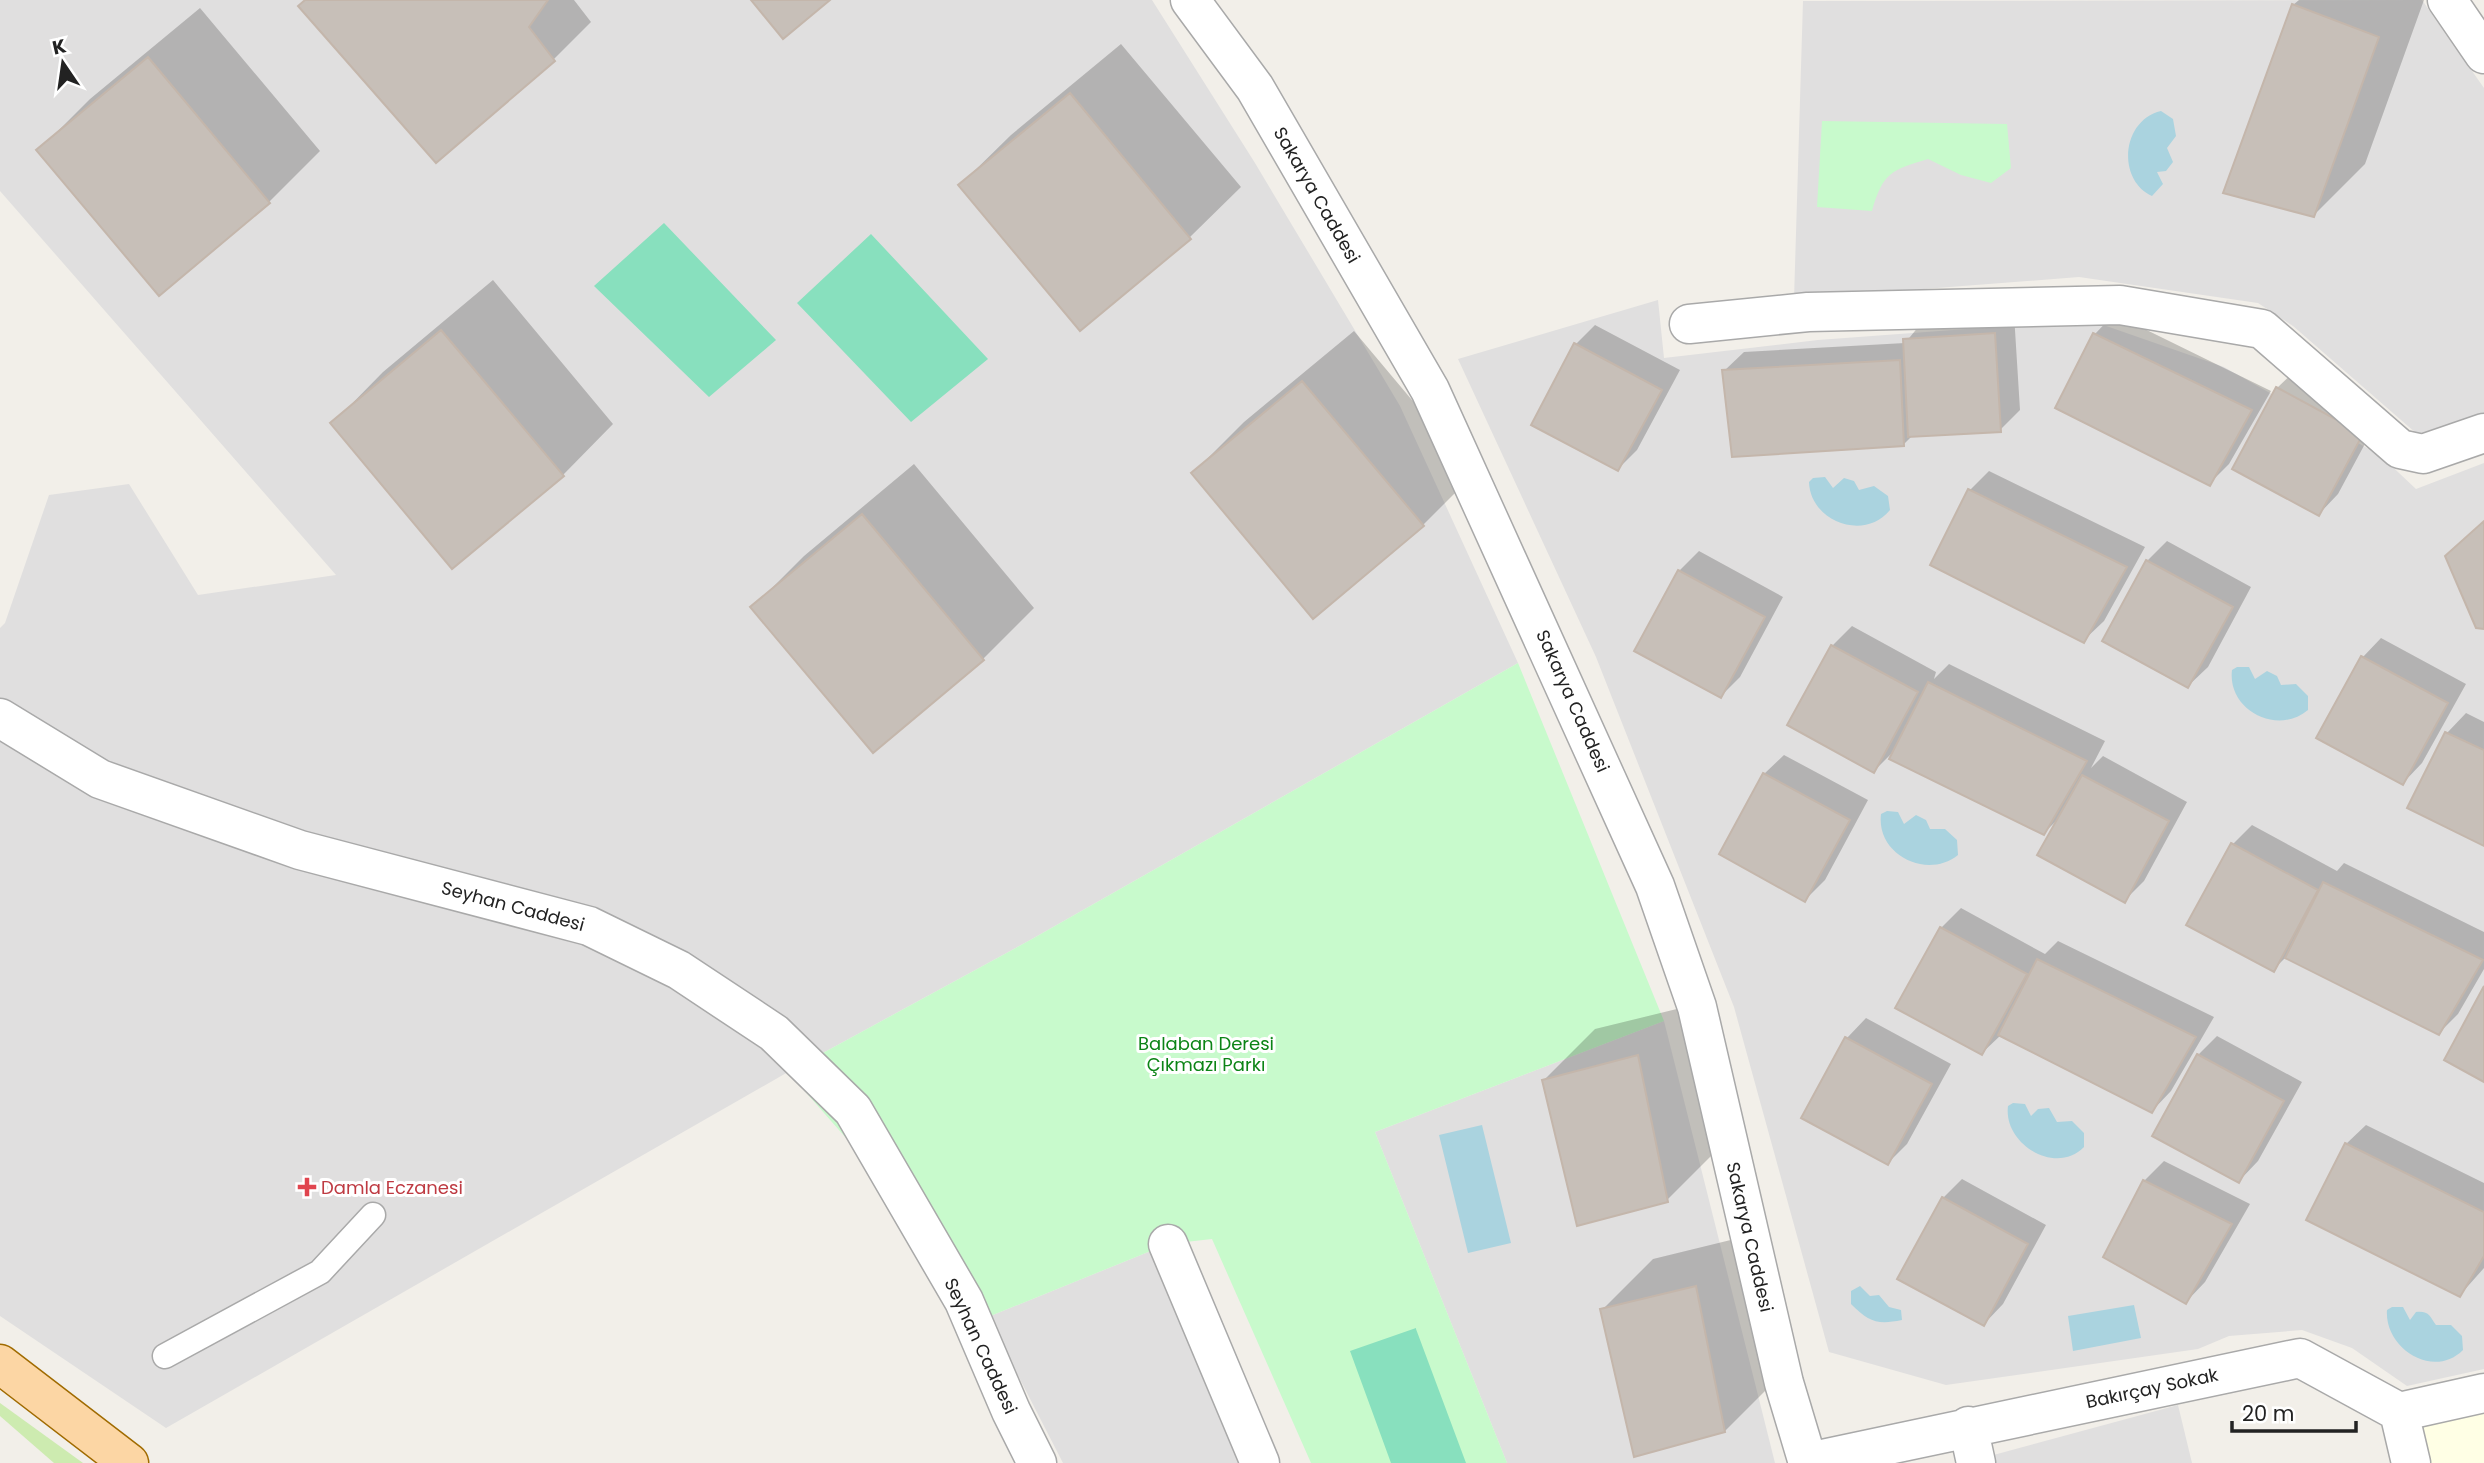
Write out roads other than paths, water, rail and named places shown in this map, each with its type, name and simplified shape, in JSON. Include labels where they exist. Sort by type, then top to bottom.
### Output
[{"type":"main road","points":[[0,1364],[129,1463]]},
{"type":"street","name":"Sakarya Caddesi","points":[[1190,0],[1255,88],[1430,390],[1656,886],[1697,1007],[1784,1382],[1808,1462]]},
{"type":"street","points":[[2447,0],[2484,54]]},
{"type":"street","points":[[1689,324],[1808,312],[2120,305],[2262,329],[2400,449],[2423,454],[2484,433]]},
{"type":"street","name":"Seyhan Caddesi","points":[[0,718],[100,779],[225,824],[300,850],[589,926],[679,970],[774,1033],[853,1110],[964,1301],[1011,1411],[1037,1463]]},
{"type":"street","points":[[1168,1244],[1260,1463]]},
{"type":"street","name":"Bakırçay Sokak","points":[[1808,1462],[2300,1357],[2399,1412]]},
{"type":"street","points":[[2411,1463],[2399,1412],[2484,1393]]},
{"type":"street","points":[[1968,1426],[1976,1463]]},
{"type":"lane","points":[[165,1356],[320,1272],[373,1215]]},
{"type":"water","points":[[2161,111],[2173,119],[2176,136],[2167,148],[2173,162],[2166,171],[2157,172],[2163,184],[2152,196],[2140,188],[2133,177],[2128,151],[2138,126]]},
{"type":"water","points":[[1825,477],[1833,488],[1844,478],[1854,481],[1859,490],[1874,486],[1888,496],[1890,510],[1879,520],[1867,525],[1840,523],[1818,507],[1812,496],[1809,482],[1813,478]]},
{"type":"water","points":[[2249,667],[2255,679],[2267,671],[2277,676],[2281,685],[2296,684],[2308,696],[2308,710],[2296,717],[2282,720],[2256,715],[2237,697],[2232,670]]},
{"type":"water","points":[[1887,811],[1898,812],[1904,824],[1916,815],[1926,820],[1930,829],[1945,829],[1957,840],[1958,855],[1946,862],[1932,865],[1906,859],[1895,852],[1882,829],[1881,814]]},
{"type":"water","points":[[2013,1103],[2025,1104],[2031,1116],[2038,1109],[2049,1108],[2057,1122],[2072,1121],[2084,1133],[2084,1147],[2072,1155],[2060,1158],[2046,1157],[2034,1152],[2014,1133],[2008,1106]]},
{"type":"water","points":[[1482,1125],[1511,1243],[1468,1253],[1439,1135]]},
{"type":"water","points":[[1860,1286],[1870,1296],[1879,1295],[1889,1307],[1901,1310],[1902,1320],[1880,1322],[1863,1315],[1851,1304],[1851,1291]]},
{"type":"water","points":[[2134,1305],[2141,1338],[2073,1351],[2068,1316]]},
{"type":"water","points":[[2403,1307],[2410,1320],[2416,1312],[2424,1312],[2436,1325],[2451,1325],[2462,1336],[2463,1350],[2438,1362],[2413,1356],[2393,1336],[2388,1324],[2387,1310]]},
{"type":"place","name":"Damla Eczanesi","points":[[307,1187]]},
{"type":"park label","name":"Balaban Deresi Çıkmazı Parkı","points":[[1206,1053]]}]
